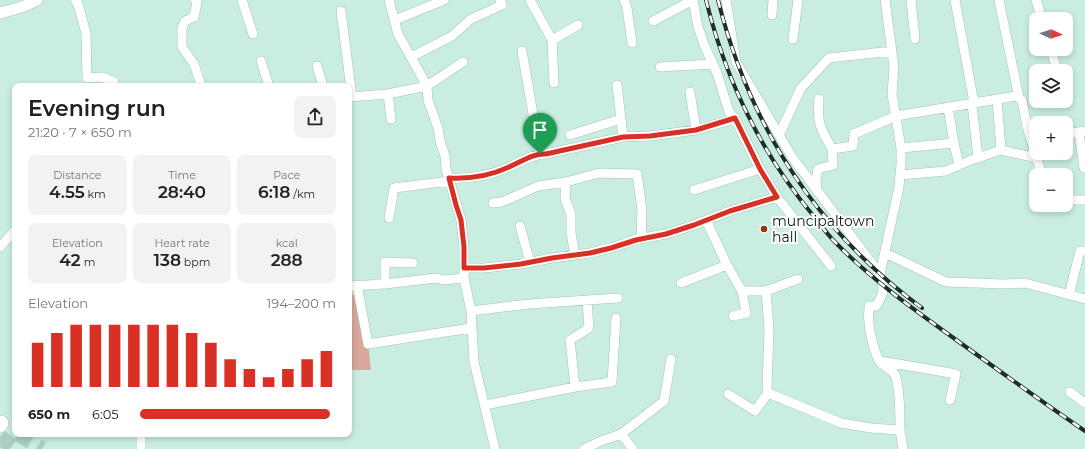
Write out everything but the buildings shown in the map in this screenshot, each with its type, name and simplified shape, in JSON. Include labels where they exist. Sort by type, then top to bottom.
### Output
[{"type":"street","points":[[0,13],[22,7],[37,0]]},
{"type":"street","points":[[76,0],[86,33],[88,78],[102,77],[114,83]]},
{"type":"street","points":[[194,0],[197,2],[194,17],[185,21],[182,28],[181,38],[182,47],[194,64],[200,82]]},
{"type":"street","points":[[242,0],[253,34]]},
{"type":"street","points":[[389,0],[398,34],[427,86],[428,100],[438,128],[440,141],[445,156],[446,169],[461,220],[464,247],[464,278],[471,311],[474,362],[495,449]]},
{"type":"street","points":[[394,20],[444,0]]},
{"type":"street","points":[[411,57],[452,36],[470,19],[502,5],[500,0]]},
{"type":"street","points":[[530,0],[552,40],[554,83]]},
{"type":"street","points":[[624,0],[627,8],[632,43]]},
{"type":"street","points":[[653,20],[693,0],[698,27],[717,73],[729,112],[735,118],[760,169],[777,197],[831,266]]},
{"type":"street","points":[[726,0],[736,62],[792,157],[880,274],[884,286],[881,298],[876,306],[869,306],[869,322],[874,348],[881,363],[892,369],[895,376],[900,410],[900,430],[903,449]]},
{"type":"street","points":[[772,15],[773,0]]},
{"type":"street","points":[[793,39],[798,0]]},
{"type":"street","points":[[880,274],[900,175],[901,148],[892,94],[894,67],[885,0]]},
{"type":"street","points":[[911,0],[915,39]]},
{"type":"street","points":[[955,0],[973,103],[978,158]]},
{"type":"street","points":[[999,0],[1019,98],[1022,100],[1029,129]]},
{"type":"street","points":[[1036,0],[1040,12]]},
{"type":"street","points":[[341,11],[349,83]]},
{"type":"street","points":[[552,40],[578,26]]},
{"type":"street","points":[[522,51],[540,154]]},
{"type":"street","points":[[779,135],[801,88],[829,58],[892,51]]},
{"type":"street","points":[[260,61],[267,83]]},
{"type":"street","points":[[352,97],[388,94],[427,86],[463,62]]},
{"type":"street","points":[[660,67],[713,64]]},
{"type":"street","points":[[317,66],[322,83]]},
{"type":"street","points":[[616,85],[623,137]]},
{"type":"street","points":[[690,92],[696,130]]},
{"type":"street","points":[[388,94],[391,119]]},
{"type":"street","points":[[832,149],[853,146],[854,134],[896,116],[1016,96],[1019,98]]},
{"type":"street","points":[[817,190],[816,180],[818,169],[833,164],[832,149],[821,129],[818,116],[819,99]]},
{"type":"street","points":[[997,99],[1001,150]]},
{"type":"street","points":[[948,108],[959,165]]},
{"type":"street","points":[[390,218],[394,188],[480,177],[508,168],[540,154],[546,154],[623,137],[650,136],[696,130],[735,118]]},
{"type":"street","points":[[570,135],[621,119]]},
{"type":"street","points":[[1082,131],[1085,168]]},
{"type":"street","points":[[901,148],[954,143]]},
{"type":"street","points":[[900,175],[946,171],[1001,150],[1029,156]]},
{"type":"street","points":[[694,190],[760,169]]},
{"type":"street","points":[[493,203],[502,202],[538,186],[566,182],[599,173],[637,174],[642,210],[641,238]]},
{"type":"street","points":[[566,182],[565,200],[571,214],[571,233],[575,255]]},
{"type":"street","points":[[464,268],[484,268],[530,262],[611,248],[641,238],[666,234],[730,211],[777,197]]},
{"type":"street","points":[[1073,200],[1085,200]]},
{"type":"street","points":[[706,220],[727,265],[742,291],[746,313],[733,316]]},
{"type":"street","points":[[520,226],[530,262]]},
{"type":"street","points":[[0,247],[12,233]]},
{"type":"street","points":[[1069,295],[1080,251],[1085,251]]},
{"type":"street","points":[[885,253],[946,282],[1026,284],[1085,299]]},
{"type":"street","points":[[385,284],[385,262],[413,263]]},
{"type":"street","points":[[681,283],[727,265]]},
{"type":"street","points":[[464,278],[444,280],[436,278],[353,286],[368,344],[472,328]]},
{"type":"street","points":[[742,291],[766,291],[798,279]]},
{"type":"street","points":[[728,394],[755,411],[768,393],[769,329],[766,291]]},
{"type":"street","points":[[471,311],[529,304],[618,298]]},
{"type":"street","points":[[575,387],[570,340],[588,328],[587,300]]},
{"type":"street","points":[[485,405],[575,387],[612,382],[616,318]]},
{"type":"street","points":[[584,449],[600,441],[621,434],[664,401],[671,359]]},
{"type":"street","points":[[880,360],[956,374],[950,400]]},
{"type":"street","points":[[1070,392],[1085,403]]},
{"type":"street","points":[[768,393],[841,423],[871,428],[900,430]]},
{"type":"street","points":[[621,434],[633,449]]},
{"type":"street","points":[[141,437],[141,449]]},
{"type":"shaded area","points":[[361,294],[371,370],[352,370],[352,295]]},
{"type":"tunnel","points":[[0,437],[16,449]]},
{"type":"tunnel","points":[[23,437],[42,449]]},
{"type":"railway","points":[[706,0],[724,59],[748,116],[779,169],[830,237],[863,269],[908,305],[1085,431]]},
{"type":"railway","points":[[718,0],[748,91],[769,133],[792,172],[819,210],[850,245],[884,278],[922,308]]},
{"type":"place","name":"muncipaltown hall","points":[[764,229]]},
{"type":"route","points":[[735,118],[760,169],[777,197],[730,211],[666,234],[636,240],[590,253],[521,264],[484,268],[464,268],[464,247],[461,220],[449,178],[465,179],[480,177],[508,168],[540,154],[546,154],[623,137],[650,136],[696,130],[735,118]]}]
